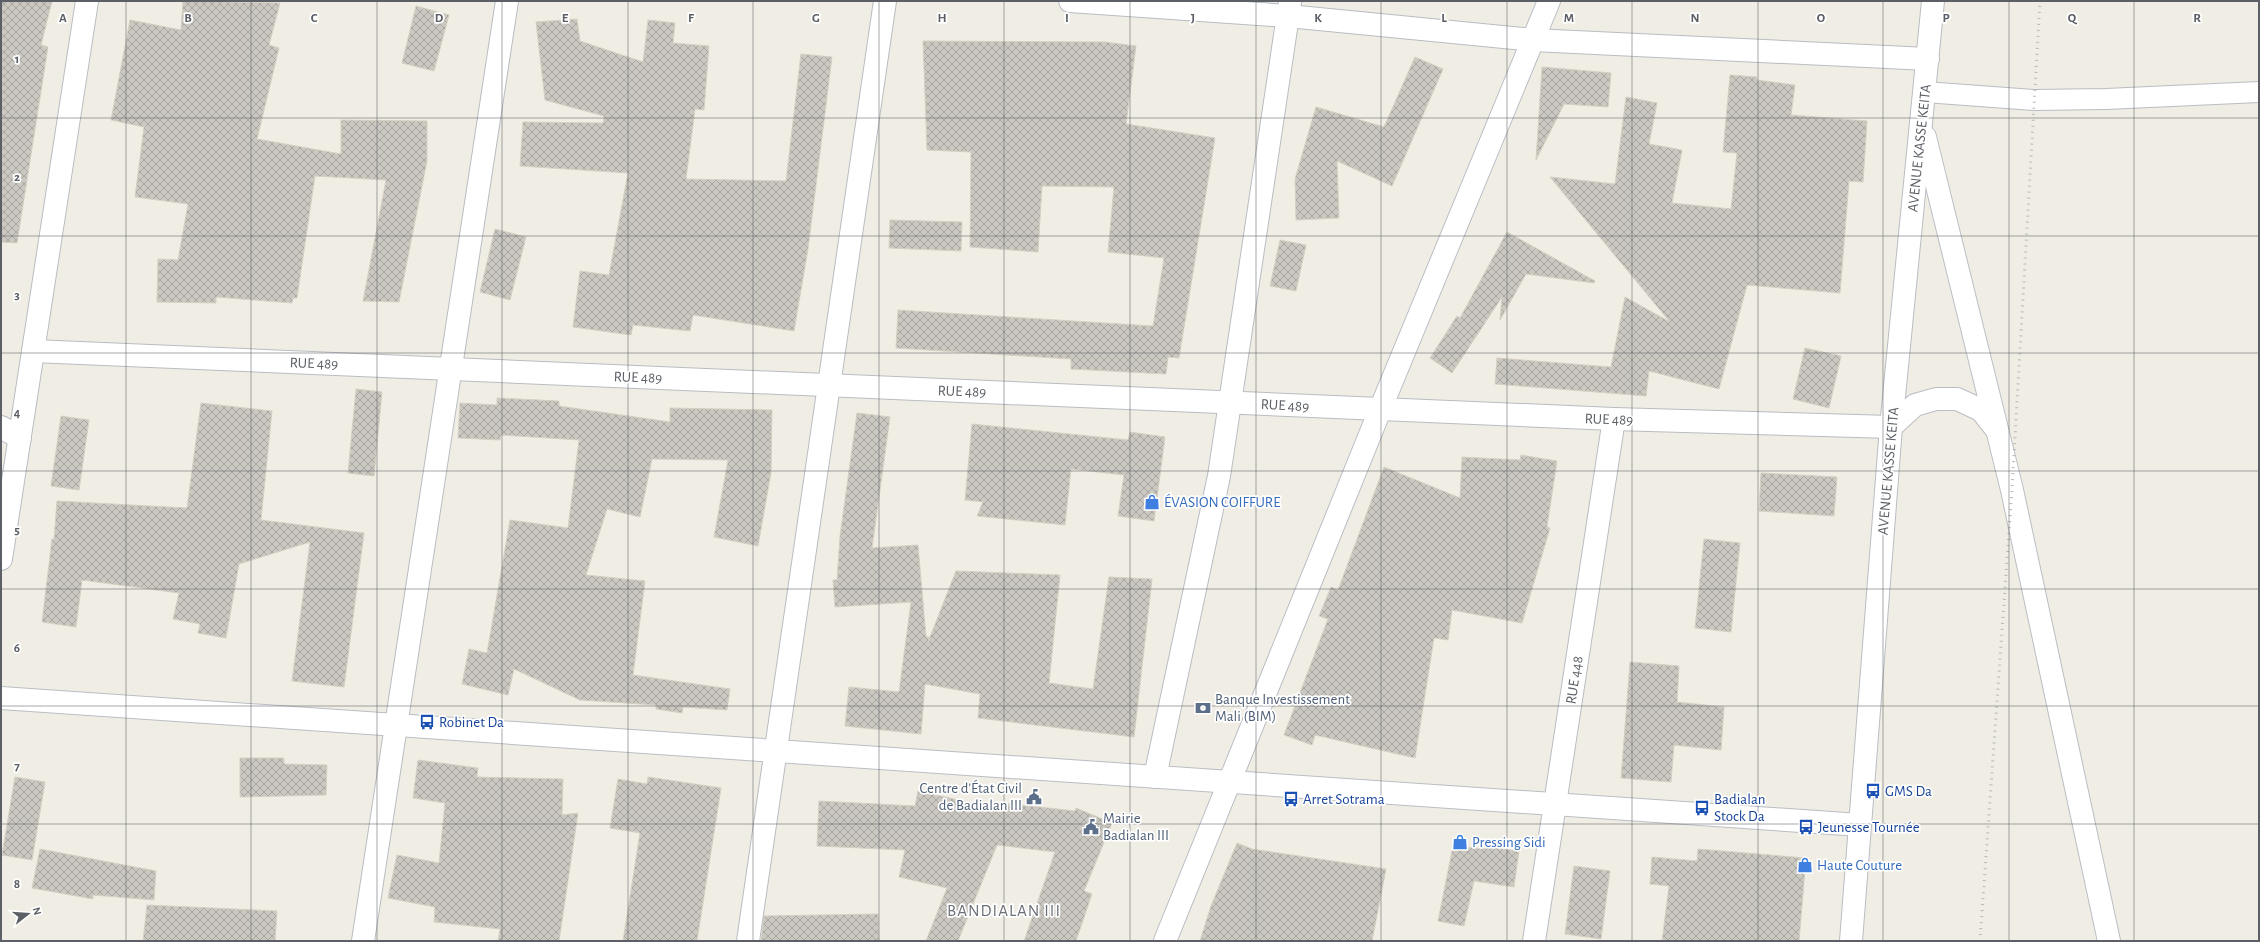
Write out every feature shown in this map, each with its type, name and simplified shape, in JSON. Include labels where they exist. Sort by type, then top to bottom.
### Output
[{"type":"street","points":[[1,559],[86,1]]},
{"type":"street","points":[[363,941],[507,1]]},
{"type":"street","points":[[748,941],[885,1]]},
{"type":"street","points":[[1070,1],[1289,8],[1533,40],[1928,59]]},
{"type":"street","points":[[1165,941],[1228,782],[1549,1]]},
{"type":"street","name":"AVENUE KASSE KEITA","points":[[1851,941],[1891,427],[1925,92],[1932,1]]},
{"type":"street","points":[[1155,776],[1220,476],[1289,8]]},
{"type":"street","points":[[1922,121],[2012,490],[2109,941]]},
{"type":"street","name":"RUE 489","points":[[33,351],[1380,410],[1614,419],[1891,427]]},
{"type":"street","points":[[1891,427],[1915,405],[1936,399],[1957,399],[1981,410],[1997,430]]},
{"type":"street","name":"RUE 448","points":[[1534,941],[1614,419]]},
{"type":"street","points":[[1,427],[20,438]]},
{"type":"street","points":[[1,698],[1860,825]]},
{"type":"lane","points":[[1925,92],[2034,100],[2106,99],[2259,92]]},
{"type":"building","points":[[1,1],[52,1],[41,45],[48,47],[17,243],[1,242]]},
{"type":"building","points":[[183,1],[280,3],[269,45],[279,48],[257,139],[341,154],[341,120],[427,121],[427,161],[399,302],[363,301],[386,180],[315,176],[297,298],[293,298],[292,303],[216,297],[216,303],[157,302],[158,259],[178,260],[188,204],[135,197],[144,127],[111,120],[130,20],[181,30]]},
{"type":"building","points":[[416,6],[449,15],[434,71],[402,63]]},
{"type":"building","points":[[577,19],[580,41],[643,62],[648,20],[675,23],[673,43],[709,46],[704,110],[695,109],[686,179],[786,181],[801,54],[832,57],[808,249],[794,331],[693,315],[690,331],[633,325],[631,335],[573,327],[580,271],[609,275],[628,173],[520,166],[523,122],[603,123],[604,116],[545,100],[536,22]]},
{"type":"building","points":[[923,41],[1105,42],[1136,46],[1126,124],[1215,138],[1179,358],[1168,357],[1166,374],[1071,369],[1071,359],[896,348],[898,310],[1153,326],[1164,258],[1108,252],[1114,187],[1042,186],[1038,252],[970,247],[971,152],[927,150]]},
{"type":"building","points":[[1415,57],[1443,69],[1392,186],[1337,161],[1339,218],[1296,220],[1295,179],[1316,107],[1384,127]]},
{"type":"building","points":[[1542,67],[1611,73],[1608,107],[1564,104],[1536,160]]},
{"type":"building","points":[[1730,75],[1757,77],[1757,80],[1795,85],[1791,115],[1867,121],[1863,182],[1849,181],[1840,293],[1747,285],[1719,389],[1649,371],[1646,396],[1495,384],[1497,358],[1611,367],[1625,297],[1670,322],[1550,177],[1615,184],[1626,97],[1657,103],[1649,144],[1682,150],[1672,203],[1731,209],[1737,153],[1723,152]]},
{"type":"building","points":[[890,220],[962,222],[961,251],[889,248]]},
{"type":"building","points":[[495,229],[526,237],[510,300],[480,292]]},
{"type":"building","points":[[1507,232],[1595,281],[1594,283],[1526,274],[1500,320],[1502,297],[1452,373],[1430,358],[1457,316],[1460,318]]},
{"type":"building","points":[[1280,240],[1306,245],[1296,291],[1270,286]]},
{"type":"building","points":[[1805,348],[1841,356],[1829,408],[1793,399]]},
{"type":"building","points":[[356,389],[382,392],[374,476],[348,473]]},
{"type":"building","points":[[497,398],[559,401],[559,406],[670,422],[670,408],[772,410],[771,473],[758,546],[714,537],[728,460],[652,459],[640,517],[607,509],[586,575],[645,581],[633,675],[730,689],[727,710],[683,707],[682,713],[656,709],[656,705],[580,700],[514,669],[508,695],[462,684],[469,649],[487,653],[510,520],[568,528],[579,440],[501,435],[500,440],[458,438],[460,403],[497,405]]},
{"type":"building","points":[[201,403],[272,411],[261,520],[364,533],[344,687],[292,681],[310,542],[239,564],[226,638],[198,633],[200,624],[173,619],[179,593],[82,580],[76,627],[42,622],[52,539],[54,539],[57,501],[187,508]]},
{"type":"building","points":[[857,413],[890,417],[872,548],[918,545],[926,637],[929,637],[928,642],[956,571],[1060,575],[1049,683],[1093,689],[1109,577],[1152,579],[1134,737],[978,718],[980,694],[925,684],[921,734],[845,726],[849,687],[899,692],[911,602],[835,607],[833,580],[837,580],[840,536]]},
{"type":"building","points":[[61,416],[89,420],[79,490],[51,486]]},
{"type":"building","points":[[972,424],[1128,440],[1130,432],[1165,437],[1154,521],[1118,516],[1124,475],[1071,469],[1065,525],[977,516],[983,502],[965,500]]},
{"type":"building","points":[[1521,455],[1557,461],[1547,527],[1550,528],[1522,623],[1452,610],[1448,640],[1434,638],[1415,758],[1315,735],[1312,745],[1284,735],[1328,619],[1319,616],[1331,587],[1338,590],[1384,467],[1460,498],[1462,457],[1520,460]]},
{"type":"building","points":[[1761,473],[1837,477],[1834,516],[1759,511]]},
{"type":"building","points":[[1704,539],[1740,543],[1731,632],[1695,628]]},
{"type":"building","points":[[1630,662],[1679,666],[1677,702],[1724,707],[1721,750],[1674,745],[1671,782],[1621,778]]},
{"type":"building","points":[[240,758],[284,758],[284,764],[327,765],[326,795],[240,797]]},
{"type":"building","points":[[418,760],[478,768],[477,777],[563,779],[562,815],[578,813],[559,941],[498,941],[500,929],[434,922],[435,907],[388,898],[397,855],[439,863],[445,803],[413,798]]},
{"type":"building","points":[[15,777],[45,782],[32,860],[2,855]]},
{"type":"building","points":[[648,777],[721,788],[697,941],[623,941],[640,833],[610,828],[618,779],[647,784]]},
{"type":"building","points":[[918,791],[1003,810],[1004,803],[1075,811],[1076,808],[1112,823],[1084,891],[1092,894],[1076,941],[1024,941],[1055,852],[997,845],[958,941],[926,941],[947,888],[899,877],[905,850],[817,846],[819,801],[915,806]]},
{"type":"building","points":[[1237,843],[1252,849],[1386,869],[1372,941],[1200,941],[1211,906]]},
{"type":"building","points":[[1453,846],[1486,849],[1486,847],[1519,851],[1514,887],[1474,881],[1464,926],[1438,921]]},
{"type":"building","points":[[40,849],[156,871],[154,900],[93,895],[93,899],[32,888]]},
{"type":"building","points":[[1698,849],[1806,858],[1799,941],[1662,941],[1669,886],[1650,884],[1652,857],[1697,861]]},
{"type":"building","points":[[1574,866],[1610,871],[1601,939],[1565,934]]},
{"type":"building","points":[[147,905],[277,911],[275,941],[143,941]]},
{"type":"building","points":[[878,914],[879,941],[761,941],[764,916]]},
{"type":"railway","points":[[1980,941],[2012,490],[2040,1]]},
{"type":"place","name":"ÉVASION COIFFURE","points":[[1152,502]]},
{"type":"place","name":"Banque Investissement Mali (BIM)","points":[[1203,708]]},
{"type":"place","name":"Robinet Da","points":[[427,722]]},
{"type":"place","name":"GMS Da","points":[[1873,791]]},
{"type":"place","name":"Centre d'État Civil de Badialan III","points":[[1034,797]]},
{"type":"place","name":"Arret Sotrama","points":[[1291,799]]},
{"type":"place","name":"Badialan Stock Da","points":[[1702,808]]},
{"type":"place","name":"Mairie Badialan III","points":[[1091,827]]},
{"type":"place","name":"Jeunesse Tournée","points":[[1806,827]]},
{"type":"place","name":"Pressing Sidi","points":[[1460,842]]},
{"type":"place","name":"Haute Couture","points":[[1805,865]]},
{"type":"district","name":"BANDIALAN III","points":[[1004,910]]}]
